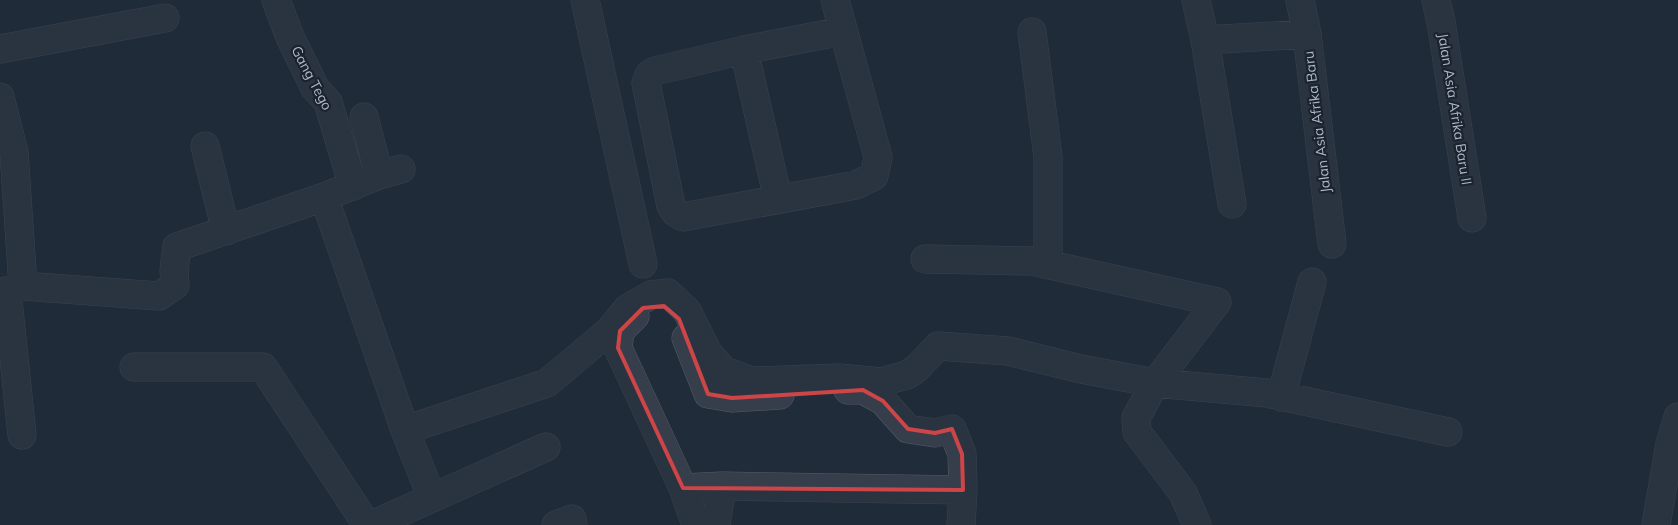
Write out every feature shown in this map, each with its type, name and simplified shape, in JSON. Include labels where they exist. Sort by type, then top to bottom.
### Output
[{"type":"street","name":"Gang Tego","points":[[276,0],[290,37],[315,88],[328,102],[354,186]]},
{"type":"street","points":[[585,0],[643,264]]},
{"type":"street","points":[[835,0],[878,157],[874,176],[856,185],[682,217],[676,213],[671,206],[646,83],[649,75],[655,71],[744,50],[843,31]]},
{"type":"street","points":[[1196,0],[1205,40],[1232,204]]},
{"type":"street","name":"Jalan Asia Afrika Baru","points":[[1300,0],[1307,34],[1332,244]]},
{"type":"street","name":"Jalan Asia Afrika Baru II","points":[[1436,0],[1442,22],[1472,218]]},
{"type":"street","points":[[0,49],[165,18]]},
{"type":"street","points":[[1032,32],[1048,157],[1048,264]]},
{"type":"street","points":[[1205,40],[1307,34]]},
{"type":"street","points":[[744,50],[778,199]]},
{"type":"street","points":[[0,97],[14,152],[10,290],[22,436]]},
{"type":"street","points":[[10,290],[159,296],[175,285],[174,270],[177,247],[324,198],[390,172],[364,117]]},
{"type":"street","points":[[205,146],[226,231]]},
{"type":"street","points":[[324,198],[404,430],[432,498]]},
{"type":"street","points":[[925,258],[1032,261],[1218,302],[1155,383],[1136,418],[1137,432],[1183,493],[1197,525]]},
{"type":"street","points":[[1281,397],[1312,282]]},
{"type":"street","points":[[404,430],[547,383],[609,331],[628,308],[651,295],[668,293],[687,311],[708,353],[724,371],[752,381],[840,378],[881,382],[907,375],[917,368],[938,346],[1008,351],[1081,369],[1155,383],[1266,393],[1448,432]]},
{"type":"street","points":[[696,525],[683,488],[618,348],[620,331],[643,308],[664,306],[679,319],[708,394],[732,398],[863,390],[883,400],[908,429],[935,433],[952,429],[962,454],[963,490],[961,525]]},
{"type":"street","points":[[134,367],[263,367],[367,525]]},
{"type":"street","points":[[1656,525],[1674,445],[1678,417]]},
{"type":"street","points":[[372,525],[546,447]]},
{"type":"street","points":[[716,525],[722,486]]},
{"type":"street","points":[[683,488],[722,486],[963,490]]},
{"type":"street","points":[[556,525],[572,520],[573,525]]},
{"type":"highlighted area","points":[[664,306],[679,319],[708,394],[732,398],[863,390],[883,401],[908,429],[935,433],[952,429],[962,454],[963,490],[683,488],[618,348],[620,331],[643,308]]}]
